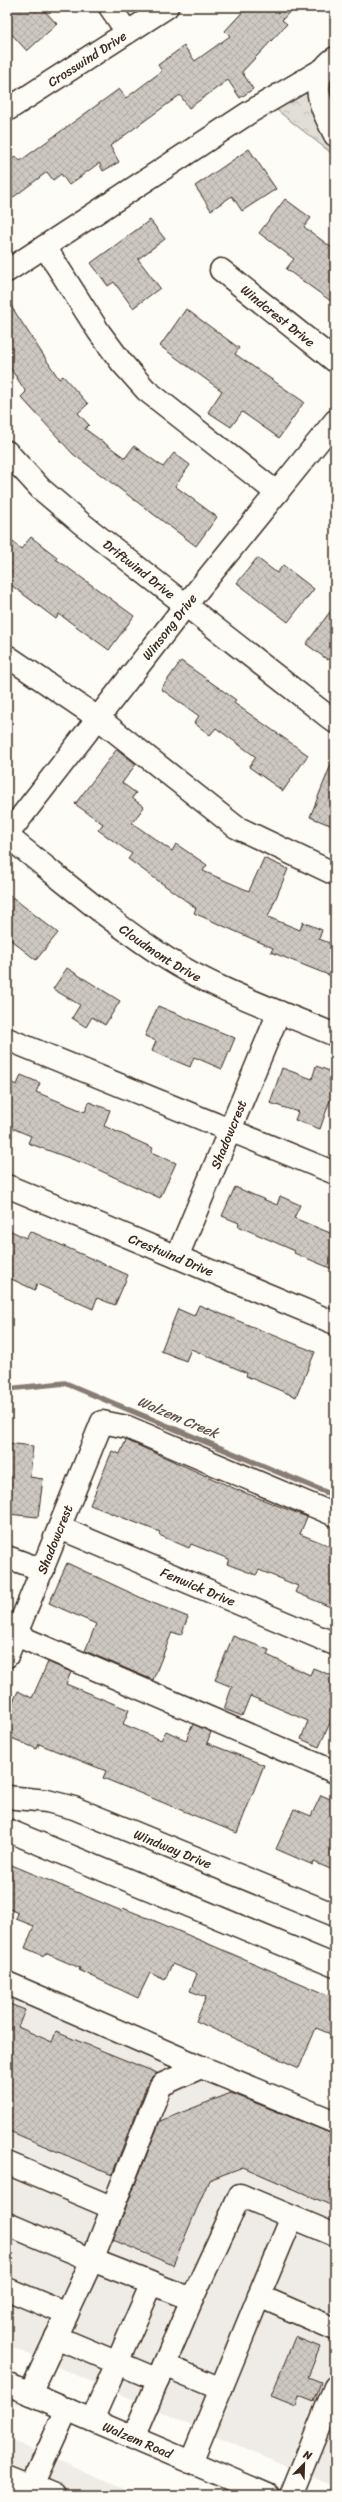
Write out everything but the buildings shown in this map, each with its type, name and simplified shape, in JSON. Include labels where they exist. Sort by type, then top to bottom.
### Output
[{"type":"street","points":[[110,7],[126,32]]},
{"type":"street","name":"Crosswind Drive","points":[[7,110],[166,7]]},
{"type":"street","points":[[328,65],[318,87],[320,106],[335,135]]},
{"type":"street","points":[[7,271],[244,116],[328,65]]},
{"type":"street","points":[[45,246],[99,332],[122,364],[146,390],[277,493]]},
{"type":"street","name":"Windcrest Drive","points":[[221,270],[335,361]]},
{"type":"street","name":"Winsong Drive","points":[[7,835],[186,606],[335,421]]},
{"type":"street","name":"Driftwind Drive","points":[[7,452],[41,489],[81,523],[335,722]]},
{"type":"street","points":[[7,656],[98,718],[236,827],[335,874]]},
{"type":"street","name":"Cloudmont Drive","points":[[7,835],[132,934],[166,958],[203,979],[335,1035]]},
{"type":"street","name":"Shadowcrest","points":[[177,1257],[279,1012]]},
{"type":"street","points":[[7,1039],[229,1132],[335,1173]]},
{"type":"street","name":"Crestwind Drive","points":[[7,1186],[335,1323]]},
{"type":"street","name":"Shadowcrest","points":[[7,1656],[44,1570],[102,1422],[127,1427],[335,1515]]},
{"type":"street","name":"Fenwick Drive","points":[[60,1528],[335,1644]]},
{"type":"street","points":[[7,1557],[44,1570]]},
{"type":"street","points":[[16,1635],[335,1772]]},
{"type":"street","name":"Windway Drive","points":[[7,1797],[47,1801],[74,1808],[335,1914]]},
{"type":"street","points":[[7,1830],[335,1966]]},
{"type":"street","points":[[7,1983],[201,2067],[335,2122]]},
{"type":"street","points":[[30,2394],[92,2260],[161,2085],[201,2067]]},
{"type":"street","points":[[7,2163],[113,2208]]},
{"type":"street","points":[[133,2438],[192,2299],[240,2195],[335,2235]]},
{"type":"street","points":[[191,2462],[292,2217]]},
{"type":"street","points":[[7,2224],[92,2260],[192,2299]]},
{"type":"street","points":[[92,2420],[152,2283]]},
{"type":"street","points":[[7,2289],[68,2314]]},
{"type":"street","points":[[259,2296],[335,2329]]},
{"type":"street","points":[[56,2337],[117,2362],[221,2389]]},
{"type":"street","name":"Walzem Road","points":[[7,2384],[268,2495]]},
{"type":"street","points":[[291,2495],[335,2386]]},
{"type":"street","points":[[30,2491],[67,2410]]},
{"type":"street","points":[[7,2476],[30,2491],[54,2495]]},
{"type":"shaded area","points":[[7,1973],[335,2111],[335,2487],[7,2345]]},
{"type":"shaded area","points":[[7,2439],[141,2495],[7,2495]]},
{"type":"green space","points":[[335,47],[335,156],[259,96]]},
{"type":"waterway","name":"Walzem Creek","points":[[7,1389],[65,1383],[335,1496]]}]
